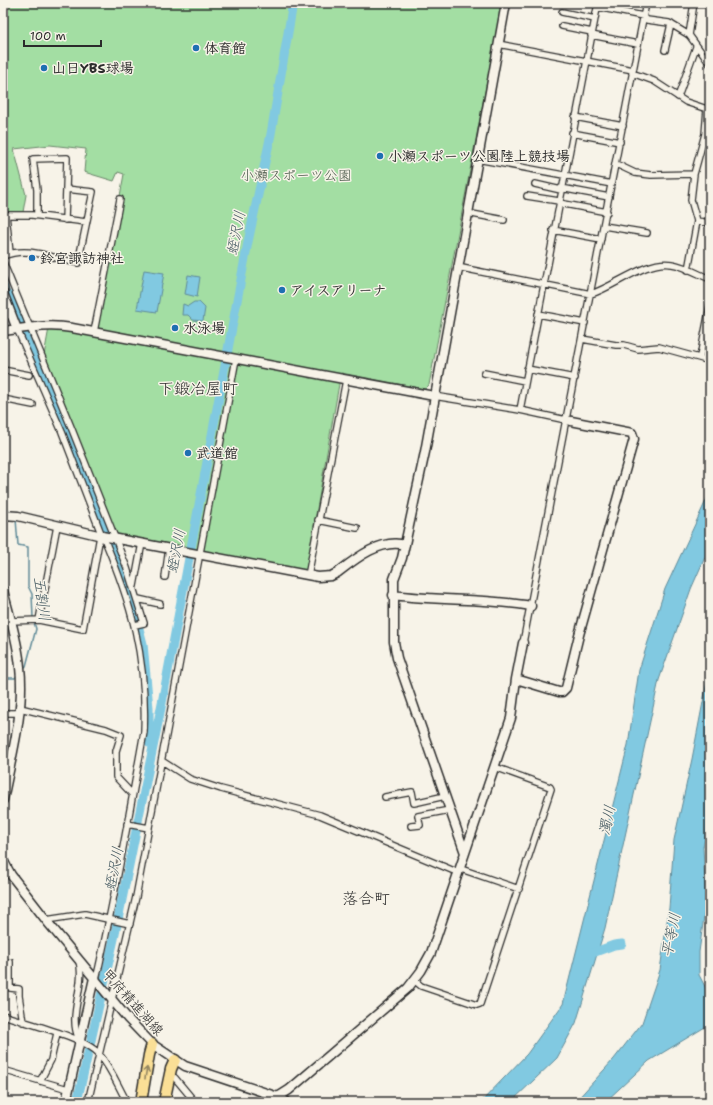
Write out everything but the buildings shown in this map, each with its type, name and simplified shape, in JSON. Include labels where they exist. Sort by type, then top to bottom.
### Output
[{"type":"highway","points":[[141,1102],[152,1044]]},
{"type":"highway","points":[[164,1102],[171,1069],[175,1060]]},
{"type":"street","points":[[465,853],[397,658],[394,642],[393,594],[394,579],[405,545],[425,452],[457,267],[506,3]]},
{"type":"street","points":[[270,1102],[293,1086],[408,988],[431,953],[460,871],[511,718],[516,679],[610,197],[646,3]]},
{"type":"street","points":[[689,35],[694,3]]},
{"type":"street","points":[[520,410],[553,230],[558,215],[561,189],[598,5],[643,16],[647,20],[670,24],[689,35],[696,47],[710,64]]},
{"type":"street","points":[[562,12],[595,19]]},
{"type":"street","points":[[665,50],[670,24]]},
{"type":"street","points":[[562,26],[638,44]]},
{"type":"street","points":[[498,44],[586,61],[633,72],[654,81],[686,102],[708,109],[705,134],[694,174],[691,200],[697,221],[688,270]]},
{"type":"street","points":[[678,97],[696,47]]},
{"type":"street","points":[[575,117],[622,126]]},
{"type":"street","points":[[572,133],[620,142]]},
{"type":"street","points":[[37,215],[37,190],[33,158],[67,158],[65,220]]},
{"type":"street","points":[[477,159],[612,184]]},
{"type":"street","points":[[616,164],[635,173],[651,175],[694,174]]},
{"type":"street","points":[[535,184],[610,197]]},
{"type":"street","points":[[3,256],[10,253],[31,250],[62,260],[78,263],[93,192],[66,189]]},
{"type":"street","points":[[527,196],[606,212]]},
{"type":"street","points":[[94,332],[120,199]]},
{"type":"street","points":[[467,213],[504,220]]},
{"type":"street","points":[[10,253],[6,215],[37,215],[86,222]]},
{"type":"street","points":[[697,221],[710,223]]},
{"type":"street","points":[[604,226],[647,233]]},
{"type":"street","points":[[553,230],[601,240]]},
{"type":"street","points":[[3,262],[23,328],[102,536],[121,578],[135,625],[144,688],[144,732],[132,794],[129,824],[110,921],[66,1102]]},
{"type":"street","points":[[457,267],[591,294],[605,289],[659,263],[673,264],[710,279]]},
{"type":"street","points":[[4,295],[12,315],[23,328],[72,428],[138,599],[144,623],[135,625]]},
{"type":"street","points":[[700,357],[710,306]]},
{"type":"street","points":[[538,314],[585,323]]},
{"type":"street","points":[[3,316],[12,315]]},
{"type":"street","points":[[3,331],[57,326],[434,396],[520,410],[632,433],[634,439],[579,634],[566,688],[562,692],[559,692],[516,679]]},
{"type":"street","points":[[582,340],[624,345],[638,349],[659,347],[700,357],[710,361]]},
{"type":"street","points":[[88,1102],[128,924],[162,761],[197,554],[234,358]]},
{"type":"street","points":[[527,369],[575,378]]},
{"type":"street","points":[[3,370],[29,375]]},
{"type":"street","points":[[484,373],[525,381]]},
{"type":"street","points":[[308,576],[346,380]]},
{"type":"street","points":[[3,399],[33,405]]},
{"type":"street","points":[[62,432],[72,428]]},
{"type":"street","points":[[3,516],[15,516],[102,536],[308,576],[331,576],[378,547],[390,543],[405,545]]},
{"type":"street","points":[[318,520],[357,528]]},
{"type":"street","points":[[38,620],[57,526]]},
{"type":"street","points":[[10,621],[38,620],[83,629],[102,536]]},
{"type":"street","points":[[134,587],[142,543]]},
{"type":"street","points":[[165,577],[169,548]]},
{"type":"street","points":[[3,590],[21,676],[19,711],[6,765],[3,800]]},
{"type":"street","points":[[393,594],[431,599],[497,601],[531,606]]},
{"type":"street","points":[[138,599],[160,604]]},
{"type":"street","points":[[3,713],[19,711],[106,729],[121,735],[116,751],[116,777],[132,794]]},
{"type":"street","points":[[162,761],[190,778],[221,789],[320,815],[460,871],[519,889]]},
{"type":"street","points":[[414,980],[421,986],[478,1005],[480,1004],[519,889],[550,787],[495,766]]},
{"type":"street","points":[[385,797],[412,792],[414,803],[445,796]]},
{"type":"street","points":[[411,826],[420,825],[418,816],[450,810]]},
{"type":"street","points":[[129,824],[147,828]]},
{"type":"street","name":"甲府精進湖線","points":[[3,860],[11,875],[78,960],[138,1031],[152,1044],[175,1060],[199,1072],[278,1097],[287,1102]]},
{"type":"street","points":[[46,920],[85,914],[128,924]]},
{"type":"street","points":[[78,960],[81,975],[75,1032],[80,1040]]},
{"type":"street","points":[[10,962],[10,988],[19,989],[23,1022]]},
{"type":"street","points":[[3,1015],[80,1040],[99,1053],[127,1102]]},
{"type":"street","points":[[40,1080],[50,1060],[56,1033]]},
{"type":"street","points":[[3,1070],[68,1089]]},
{"type":"street","points":[[175,1078],[195,1102]]},
{"type":"green space","name":"小瀬スポーツ公園","points":[[3,3],[502,3],[429,385],[425,389],[341,373],[306,571],[114,538],[43,361],[49,328],[95,334],[124,174],[118,172],[114,181],[84,172],[86,149],[50,145],[14,149],[26,195],[23,212],[3,217]]},
{"type":"water","points":[[144,270],[164,273],[157,312],[137,309]]},
{"type":"water","points":[[188,275],[200,277],[197,297],[185,294]]},
{"type":"water","points":[[194,302],[199,302],[205,308],[203,321],[193,320],[188,315],[182,315],[183,304],[188,306]]},
{"type":"water","points":[[710,492],[710,546],[691,589],[659,680],[605,928],[576,1023],[557,1058],[511,1102],[481,1102],[527,1054],[563,1004],[628,745],[639,670],[665,589]]},
{"type":"water","name":"平等川","points":[[710,666],[710,817],[703,847],[706,902],[699,952],[699,975],[710,996],[710,1024],[649,1061],[605,1102],[575,1102],[614,1059],[642,1023],[660,970],[669,908],[674,840],[692,759]]},
{"type":"waterway","name":"蛭沢川","points":[[77,1102],[114,939],[162,703],[248,242],[271,134],[293,3]]},
{"type":"waterway","name":"五割川","points":[[3,276],[11,296],[7,295]]},
{"type":"waterway","points":[[11,296],[111,539],[129,591],[143,644],[149,708],[149,743]]},
{"type":"waterway","name":"五割川","points":[[3,498],[9,512]]},
{"type":"waterway","name":"五割川","points":[[16,519],[18,545],[28,547],[28,586],[32,594],[33,618]]},
{"type":"waterway","name":"五割川","points":[[23,669],[26,666],[36,629],[34,622]]},
{"type":"waterway","name":"五割川","points":[[3,678],[15,678],[18,675]]},
{"type":"waterway","points":[[587,955],[614,945],[622,944]]},
{"type":"place","name":"体育館","points":[[196,48]]},
{"type":"place","name":"山日YBS球場","points":[[44,68]]},
{"type":"place","name":"小瀬スポーツ公園陸上競技場","points":[[380,156]]},
{"type":"place","name":"鈴宮諏訪神社","points":[[32,258]]},
{"type":"place","name":"アイスアリーナ","points":[[282,290]]},
{"type":"place","name":"水泳場","points":[[175,328]]},
{"type":"place","name":"武道館","points":[[188,453]]},
{"type":"district","name":"下鍛冶屋町","points":[[198,388]]},
{"type":"district","name":"落合町","points":[[366,898]]},
{"type":"water label","name":"濁川","points":[[607,820]]}]
